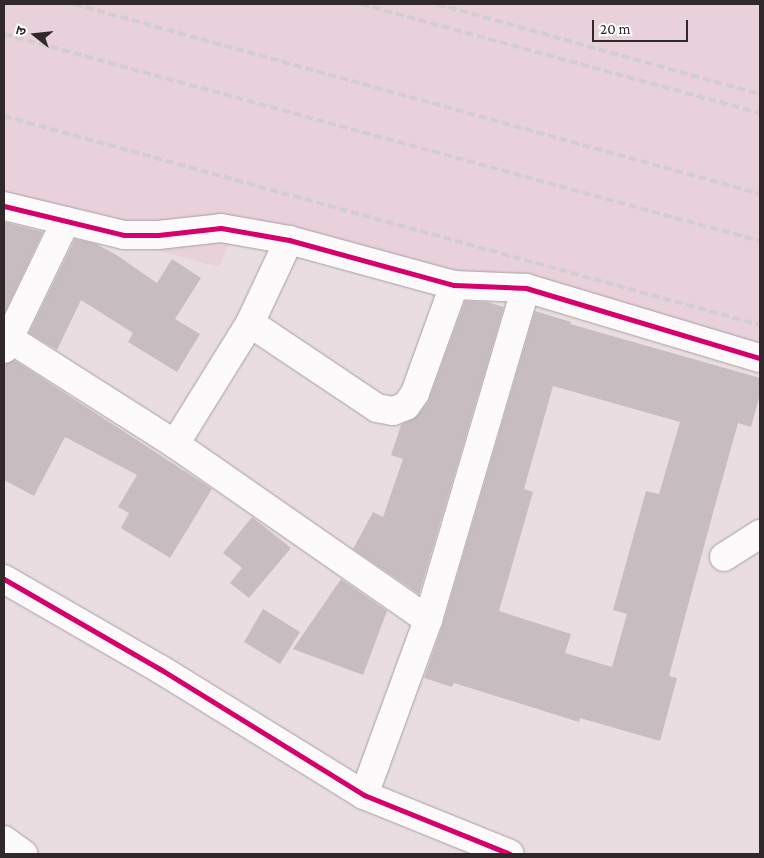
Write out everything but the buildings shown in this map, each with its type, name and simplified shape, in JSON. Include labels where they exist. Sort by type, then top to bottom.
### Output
[{"type":"street","points":[[4,206],[124,234],[158,235],[221,228],[289,240],[454,285],[526,288],[760,358]]},
{"type":"street","points":[[66,221],[7,344],[175,444],[428,620]]},
{"type":"street","points":[[175,444],[250,323],[289,240]]},
{"type":"street","points":[[250,323],[377,408],[393,411],[406,406],[415,393],[454,285]]},
{"type":"street","points":[[364,795],[428,620],[526,288]]},
{"type":"street","points":[[724,557],[760,534]]},
{"type":"street","points":[[4,579],[160,669],[364,795],[510,854]]},
{"type":"street","points":[[4,840],[23,854]]},
{"type":"shaded area","points":[[4,4],[760,4],[760,369],[549,307],[237,224],[219,267],[4,209]]},
{"type":"railway","points":[[74,4],[760,194]]},
{"type":"railway","points":[[361,4],[760,113]]},
{"type":"railway","points":[[437,4],[760,94]]},
{"type":"railway","points":[[4,34],[760,241]]},
{"type":"railway","points":[[4,116],[760,325]]},
{"type":"cycle path","points":[[4,206],[124,235],[158,235],[221,228],[289,240],[454,285],[526,288],[760,358]]},
{"type":"cycle path","points":[[4,579],[160,669],[364,795],[510,854]]}]
